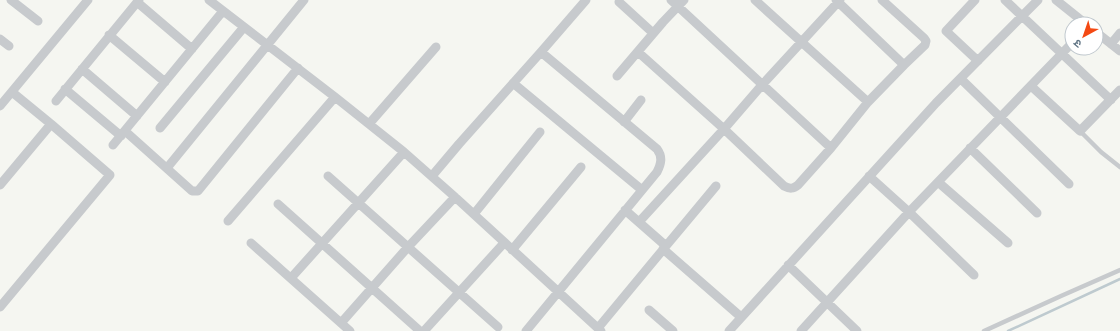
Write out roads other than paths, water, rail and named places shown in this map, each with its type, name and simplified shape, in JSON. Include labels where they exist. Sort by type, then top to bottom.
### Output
[{"type":"street","points":[[11,0],[38,21]]},
{"type":"street","points":[[0,106],[88,0]]},
{"type":"street","points":[[210,0],[335,96],[404,152],[474,214],[597,328]]},
{"type":"street","points":[[167,168],[304,0]]},
{"type":"street","points":[[432,176],[586,0]]},
{"type":"street","points":[[670,0],[681,3],[762,85],[831,148]]},
{"type":"street","points":[[755,0],[868,102]]},
{"type":"street","points":[[638,52],[724,129],[784,186],[794,188],[798,186],[831,148],[868,102],[925,45],[926,41],[882,0]]},
{"type":"street","points":[[975,0],[946,31],[978,61]]},
{"type":"street","points":[[1005,0],[1111,100]]},
{"type":"street","points":[[729,331],[740,317],[936,103],[1038,0]]},
{"type":"street","points":[[1056,0],[1076,16]]},
{"type":"street","points":[[56,101],[138,1],[192,49]]},
{"type":"street","points":[[639,222],[838,1],[904,65]]},
{"type":"street","points":[[619,2],[654,33]]},
{"type":"street","points":[[617,76],[681,3]]},
{"type":"street","points":[[113,145],[224,11]]},
{"type":"street","points":[[160,128],[244,27]]},
{"type":"street","points":[[1112,44],[1120,33]]},
{"type":"street","points":[[109,36],[165,82]]},
{"type":"street","points":[[1104,38],[1120,51]]},
{"type":"street","points":[[0,39],[9,46]]},
{"type":"street","points":[[369,124],[436,46]]},
{"type":"street","points":[[526,331],[657,172],[660,163],[660,153],[657,149],[541,52]]},
{"type":"street","points":[[801,331],[909,212],[1062,54]]},
{"type":"street","points":[[65,89],[167,168],[192,191],[198,191],[298,68]]},
{"type":"street","points":[[82,69],[137,116]]},
{"type":"street","points":[[961,79],[1069,184]]},
{"type":"street","points":[[513,83],[642,190]]},
{"type":"street","points":[[1031,86],[1080,131],[1120,90]]},
{"type":"street","points":[[0,307],[110,174],[12,92]]},
{"type":"street","points":[[228,221],[335,96]]},
{"type":"street","points":[[624,122],[641,100]]},
{"type":"street","points":[[0,185],[52,124]]},
{"type":"street","points":[[474,214],[540,132]]},
{"type":"street","points":[[970,148],[1037,213]]},
{"type":"street","points":[[291,278],[404,152]]},
{"type":"street","points":[[512,250],[581,167]]},
{"type":"street","points":[[328,176],[498,327]]},
{"type":"street","points":[[869,176],[909,212],[974,275]]},
{"type":"street","points":[[938,182],[1008,243]]},
{"type":"street","points":[[586,331],[597,328],[716,186]]},
{"type":"street","points":[[341,323],[408,247],[455,197]]},
{"type":"street","points":[[278,204],[420,331]]},
{"type":"street","points":[[625,210],[740,317]]},
{"type":"street","points":[[251,243],[350,331]]},
{"type":"street","points":[[424,331],[504,243]]},
{"type":"street","points":[[788,265],[853,330]]},
{"type":"street","points":[[649,310],[673,331]]},
{"type":"lane","points":[[1080,131],[1101,152],[1120,166]]},
{"type":"lane","points":[[984,331],[1120,270]]},
{"type":"waterway","points":[[1008,331],[1120,279]]}]
